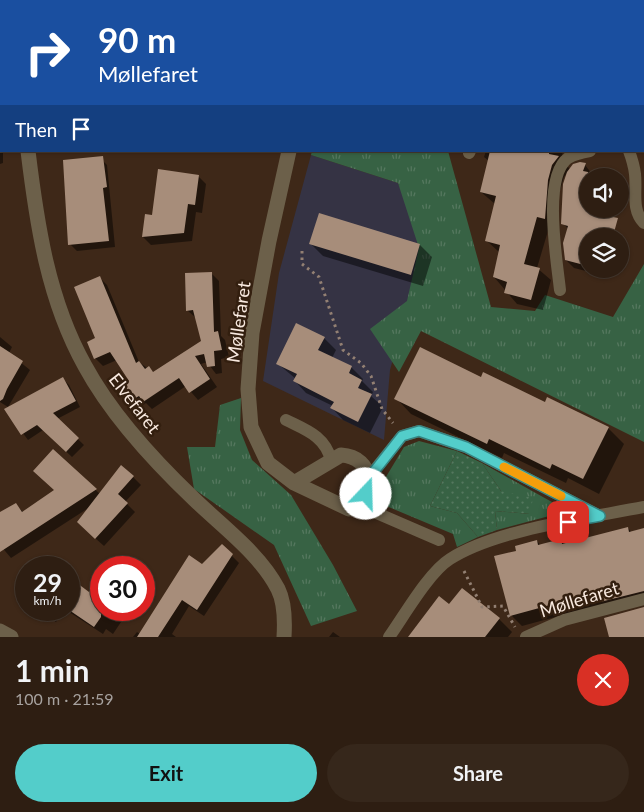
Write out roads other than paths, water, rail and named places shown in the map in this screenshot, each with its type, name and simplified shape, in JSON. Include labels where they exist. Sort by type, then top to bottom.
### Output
[{"type":"street","name":"Elvefaret","points":[[28,152],[37,219],[47,266],[58,303],[85,366],[103,395],[159,463],[240,542],[271,578],[282,602],[284,637]]},
{"type":"street","name":"Møllefaret","points":[[289,152],[269,241],[252,333],[248,389],[251,427],[268,463],[294,484],[349,510],[358,505]]},
{"type":"street","points":[[294,484],[341,456],[359,459],[369,478],[366,494],[358,505]]},
{"type":"street","points":[[0,630],[11,637]]},
{"type":"lane","points":[[560,290],[552,200],[556,176],[568,159],[587,152]]},
{"type":"lane","points":[[629,152],[635,176],[635,205],[638,216],[644,223]]},
{"type":"lane","points":[[286,420],[316,435],[324,442],[332,460]]},
{"type":"lane","points":[[369,478],[402,436],[419,431],[466,447],[600,516]]},
{"type":"lane","points":[[358,505],[438,540]]},
{"type":"lane","points":[[389,637],[429,581],[449,560],[482,544],[536,529],[644,507]]},
{"type":"lane","name":"Møllefaret","points":[[521,634],[564,620],[644,599]]}]
